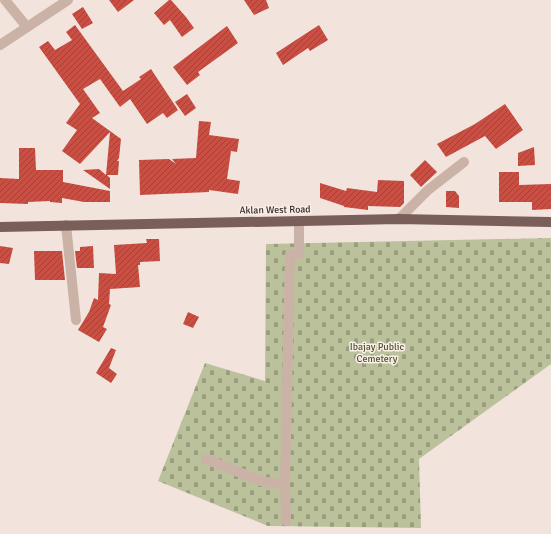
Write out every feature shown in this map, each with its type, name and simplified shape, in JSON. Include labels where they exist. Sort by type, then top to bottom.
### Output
[{"type":"main road","name":"Aklan West Road","points":[[0,227],[399,220],[551,222]]},
{"type":"street","points":[[5,0],[27,27]]},
{"type":"street","points":[[0,46],[68,0]]},
{"type":"street","points":[[399,220],[428,190],[464,162]]},
{"type":"street","points":[[286,520],[285,485],[290,255],[299,254],[299,221]]},
{"type":"street","points":[[66,225],[76,320]]},
{"type":"street","points":[[206,459],[261,481],[285,485]]},
{"type":"green space","name":"Ibajay Public Cemetery","points":[[551,238],[551,364],[419,459],[421,528],[268,526],[158,481],[205,363],[265,381],[266,244]]},
{"type":"building","points":[[109,0],[134,0],[118,12]]},
{"type":"building","points":[[169,0],[171,0],[194,28],[182,37],[170,20],[164,25],[154,13]]},
{"type":"building","points":[[244,0],[266,0],[269,8],[254,15]]},
{"type":"building","points":[[83,7],[93,23],[82,29],[72,14]]},
{"type":"building","points":[[75,25],[123,91],[141,79],[139,77],[151,69],[178,110],[167,118],[163,113],[147,124],[130,99],[120,107],[100,79],[83,89],[100,113],[92,118],[121,139],[119,158],[117,161],[119,161],[118,175],[107,175],[110,178],[110,189],[83,170],[99,169],[106,175],[110,132],[80,164],[62,151],[77,130],[66,123],[80,104],[39,47],[48,41],[55,50],[72,40],[66,32]]},
{"type":"building","points":[[319,25],[328,40],[310,51],[308,48],[283,65],[276,53]]},
{"type":"building","points":[[227,26],[238,43],[198,72],[200,75],[187,85],[173,67]]},
{"type":"building","points":[[187,94],[196,108],[185,116],[175,102]]},
{"type":"building","points":[[505,104],[523,130],[496,149],[485,136],[446,157],[437,144],[475,124]]},
{"type":"building","points":[[199,121],[211,122],[209,135],[239,139],[237,152],[231,151],[227,179],[240,181],[238,194],[209,190],[209,192],[140,195],[139,160],[169,159],[176,164],[172,159],[196,158]]},
{"type":"building","points":[[534,147],[535,165],[518,166],[518,153]]},
{"type":"building","points":[[19,148],[35,148],[36,170],[63,170],[63,182],[110,191],[110,202],[84,202],[62,198],[62,203],[50,201],[28,202],[28,204],[0,203],[0,178],[19,179]]},
{"type":"building","points":[[425,160],[437,172],[421,187],[410,175]]},
{"type":"building","points":[[499,172],[519,172],[519,185],[551,184],[551,209],[532,210],[532,202],[499,202]]},
{"type":"building","points":[[378,180],[404,181],[404,203],[400,207],[368,206],[368,210],[344,207],[320,198],[320,183],[346,191],[347,188],[377,192]]},
{"type":"building","points":[[446,191],[455,191],[459,196],[459,208],[446,207]]},
{"type":"building","points":[[146,239],[159,239],[160,261],[140,262],[140,265],[138,265],[140,287],[110,289],[109,304],[111,305],[103,327],[107,329],[99,342],[78,330],[89,312],[94,298],[98,300],[99,273],[116,274],[114,245],[147,243]]},
{"type":"building","points":[[0,246],[13,248],[9,264],[0,263]]},
{"type":"building","points":[[93,246],[94,268],[77,268],[75,251],[80,251],[80,247]]},
{"type":"building","points":[[34,251],[62,251],[65,280],[35,280]]},
{"type":"building","points":[[188,312],[199,317],[193,328],[183,324]]},
{"type":"building","points":[[111,348],[116,350],[109,368],[117,374],[111,383],[96,373]]}]
